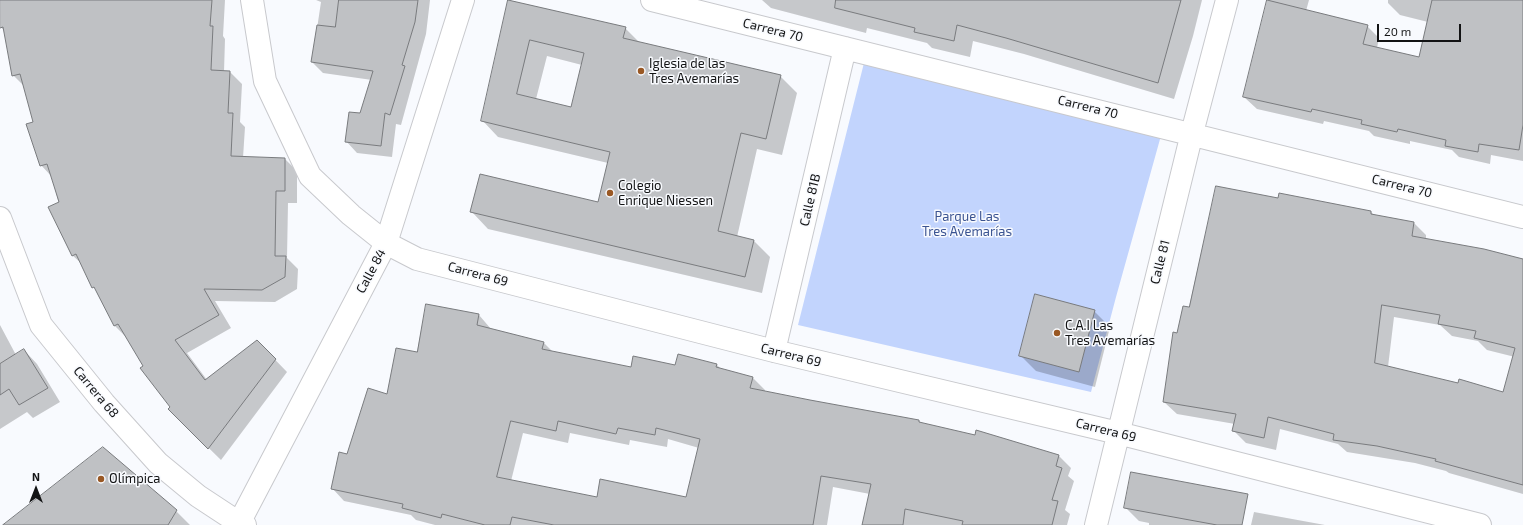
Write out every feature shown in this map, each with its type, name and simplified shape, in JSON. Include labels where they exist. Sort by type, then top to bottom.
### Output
[{"type":"street","name":"Carrera 69","points":[[252,0],[265,81],[310,176],[351,215],[386,243],[418,259],[774,351],[1118,433],[1480,525]]},
{"type":"street","name":"Calle 84","points":[[241,524],[386,243],[463,0]]},
{"type":"street","name":"Carrera 70","points":[[652,0],[1192,133],[1523,217]]},
{"type":"street","name":"Calle 81","points":[[1096,525],[1192,133],[1227,0]]},
{"type":"street","name":"Calle 81B","points":[[774,351],[845,48]]},
{"type":"street","name":"Carrera 68","points":[[0,218],[41,324],[104,403],[158,462],[198,496],[241,524]]},
{"type":"green space","name":"Parque Las Tres Avemarías","points":[[865,59],[1162,132],[1091,392],[798,325]]},
{"type":"building","points":[[0,0],[212,0],[210,26],[213,26],[211,70],[230,71],[228,113],[233,113],[231,156],[285,158],[285,191],[276,191],[275,256],[286,256],[285,277],[262,290],[204,289],[219,315],[175,340],[205,380],[257,340],[276,359],[208,449],[168,409],[170,407],[140,368],[143,366],[118,324],[114,326],[94,287],[92,288],[76,254],[72,256],[48,207],[59,202],[47,164],[40,166],[26,124],[33,122],[20,74],[12,76],[3,27],[0,28]]},
{"type":"building","points":[[339,0],[418,0],[415,22],[402,65],[405,66],[390,115],[385,113],[381,146],[345,142],[349,112],[360,113],[373,71],[311,62],[317,25],[335,27]]},
{"type":"building","points":[[508,0],[626,27],[623,38],[781,75],[766,139],[741,133],[718,231],[754,240],[745,277],[470,212],[480,174],[598,202],[610,152],[481,121]],"holes":[[[530,40],[584,53],[571,107],[517,94]]]},
{"type":"building","points":[[836,0],[1181,0],[1158,83],[957,25],[954,41],[914,32],[915,28],[835,8]]},
{"type":"building","points":[[1267,0],[1368,25],[1363,44],[1419,57],[1432,0],[1523,0],[1523,125],[1519,150],[1479,144],[1478,152],[1445,146],[1446,140],[1398,129],[1397,132],[1361,124],[1362,120],[1312,109],[1311,112],[1243,97]]},
{"type":"building","points":[[1216,186],[1278,198],[1279,193],[1371,211],[1371,214],[1414,222],[1412,236],[1484,249],[1523,259],[1523,485],[1435,461],[1436,459],[1377,446],[1333,440],[1334,434],[1268,417],[1264,438],[1232,431],[1236,414],[1163,402],[1173,332],[1177,333],[1183,306],[1189,307]],"holes":[[[1382,305],[1440,315],[1438,324],[1476,331],[1474,338],[1515,348],[1503,392],[1459,379],[1458,383],[1375,363]]]},
{"type":"building","name":"C.A.I Las Tres Avemarías","points":[[1035,294],[1095,310],[1079,372],[1019,356]]},
{"type":"building","points":[[426,304],[479,314],[477,325],[544,342],[542,349],[631,367],[633,356],[675,365],[678,354],[717,364],[716,367],[753,377],[750,388],[919,420],[919,422],[975,435],[976,430],[1059,455],[1056,466],[1062,468],[1052,500],[1058,501],[1052,525],[962,525],[963,521],[905,509],[903,525],[862,525],[871,484],[821,476],[813,525],[554,525],[512,517],[510,525],[485,525],[442,514],[441,518],[402,508],[403,504],[331,489],[339,452],[347,454],[368,388],[387,394],[396,348],[417,352]],"holes":[[[511,421],[556,431],[558,421],[616,434],[618,428],[655,435],[656,428],[700,439],[686,497],[600,479],[597,497],[497,477]]]},
{"type":"building","points":[[24,349],[48,388],[19,405],[9,389],[0,395],[0,364]]},
{"type":"building","name":"Olímpica","points":[[103,447],[177,510],[168,525],[3,525]]},
{"type":"building","points":[[1131,472],[1248,494],[1242,525],[1217,525],[1124,508]]},
{"type":"place","name":"Iglesia de las Tres Avemarías","points":[[641,71]]},
{"type":"place","name":"Colegio Enrique Niessen","points":[[610,193]]},
{"type":"place","name":"C.A.I Las Tres Avemarías","points":[[1057,333]]},
{"type":"place","name":"Olímpica","points":[[101,479]]}]
